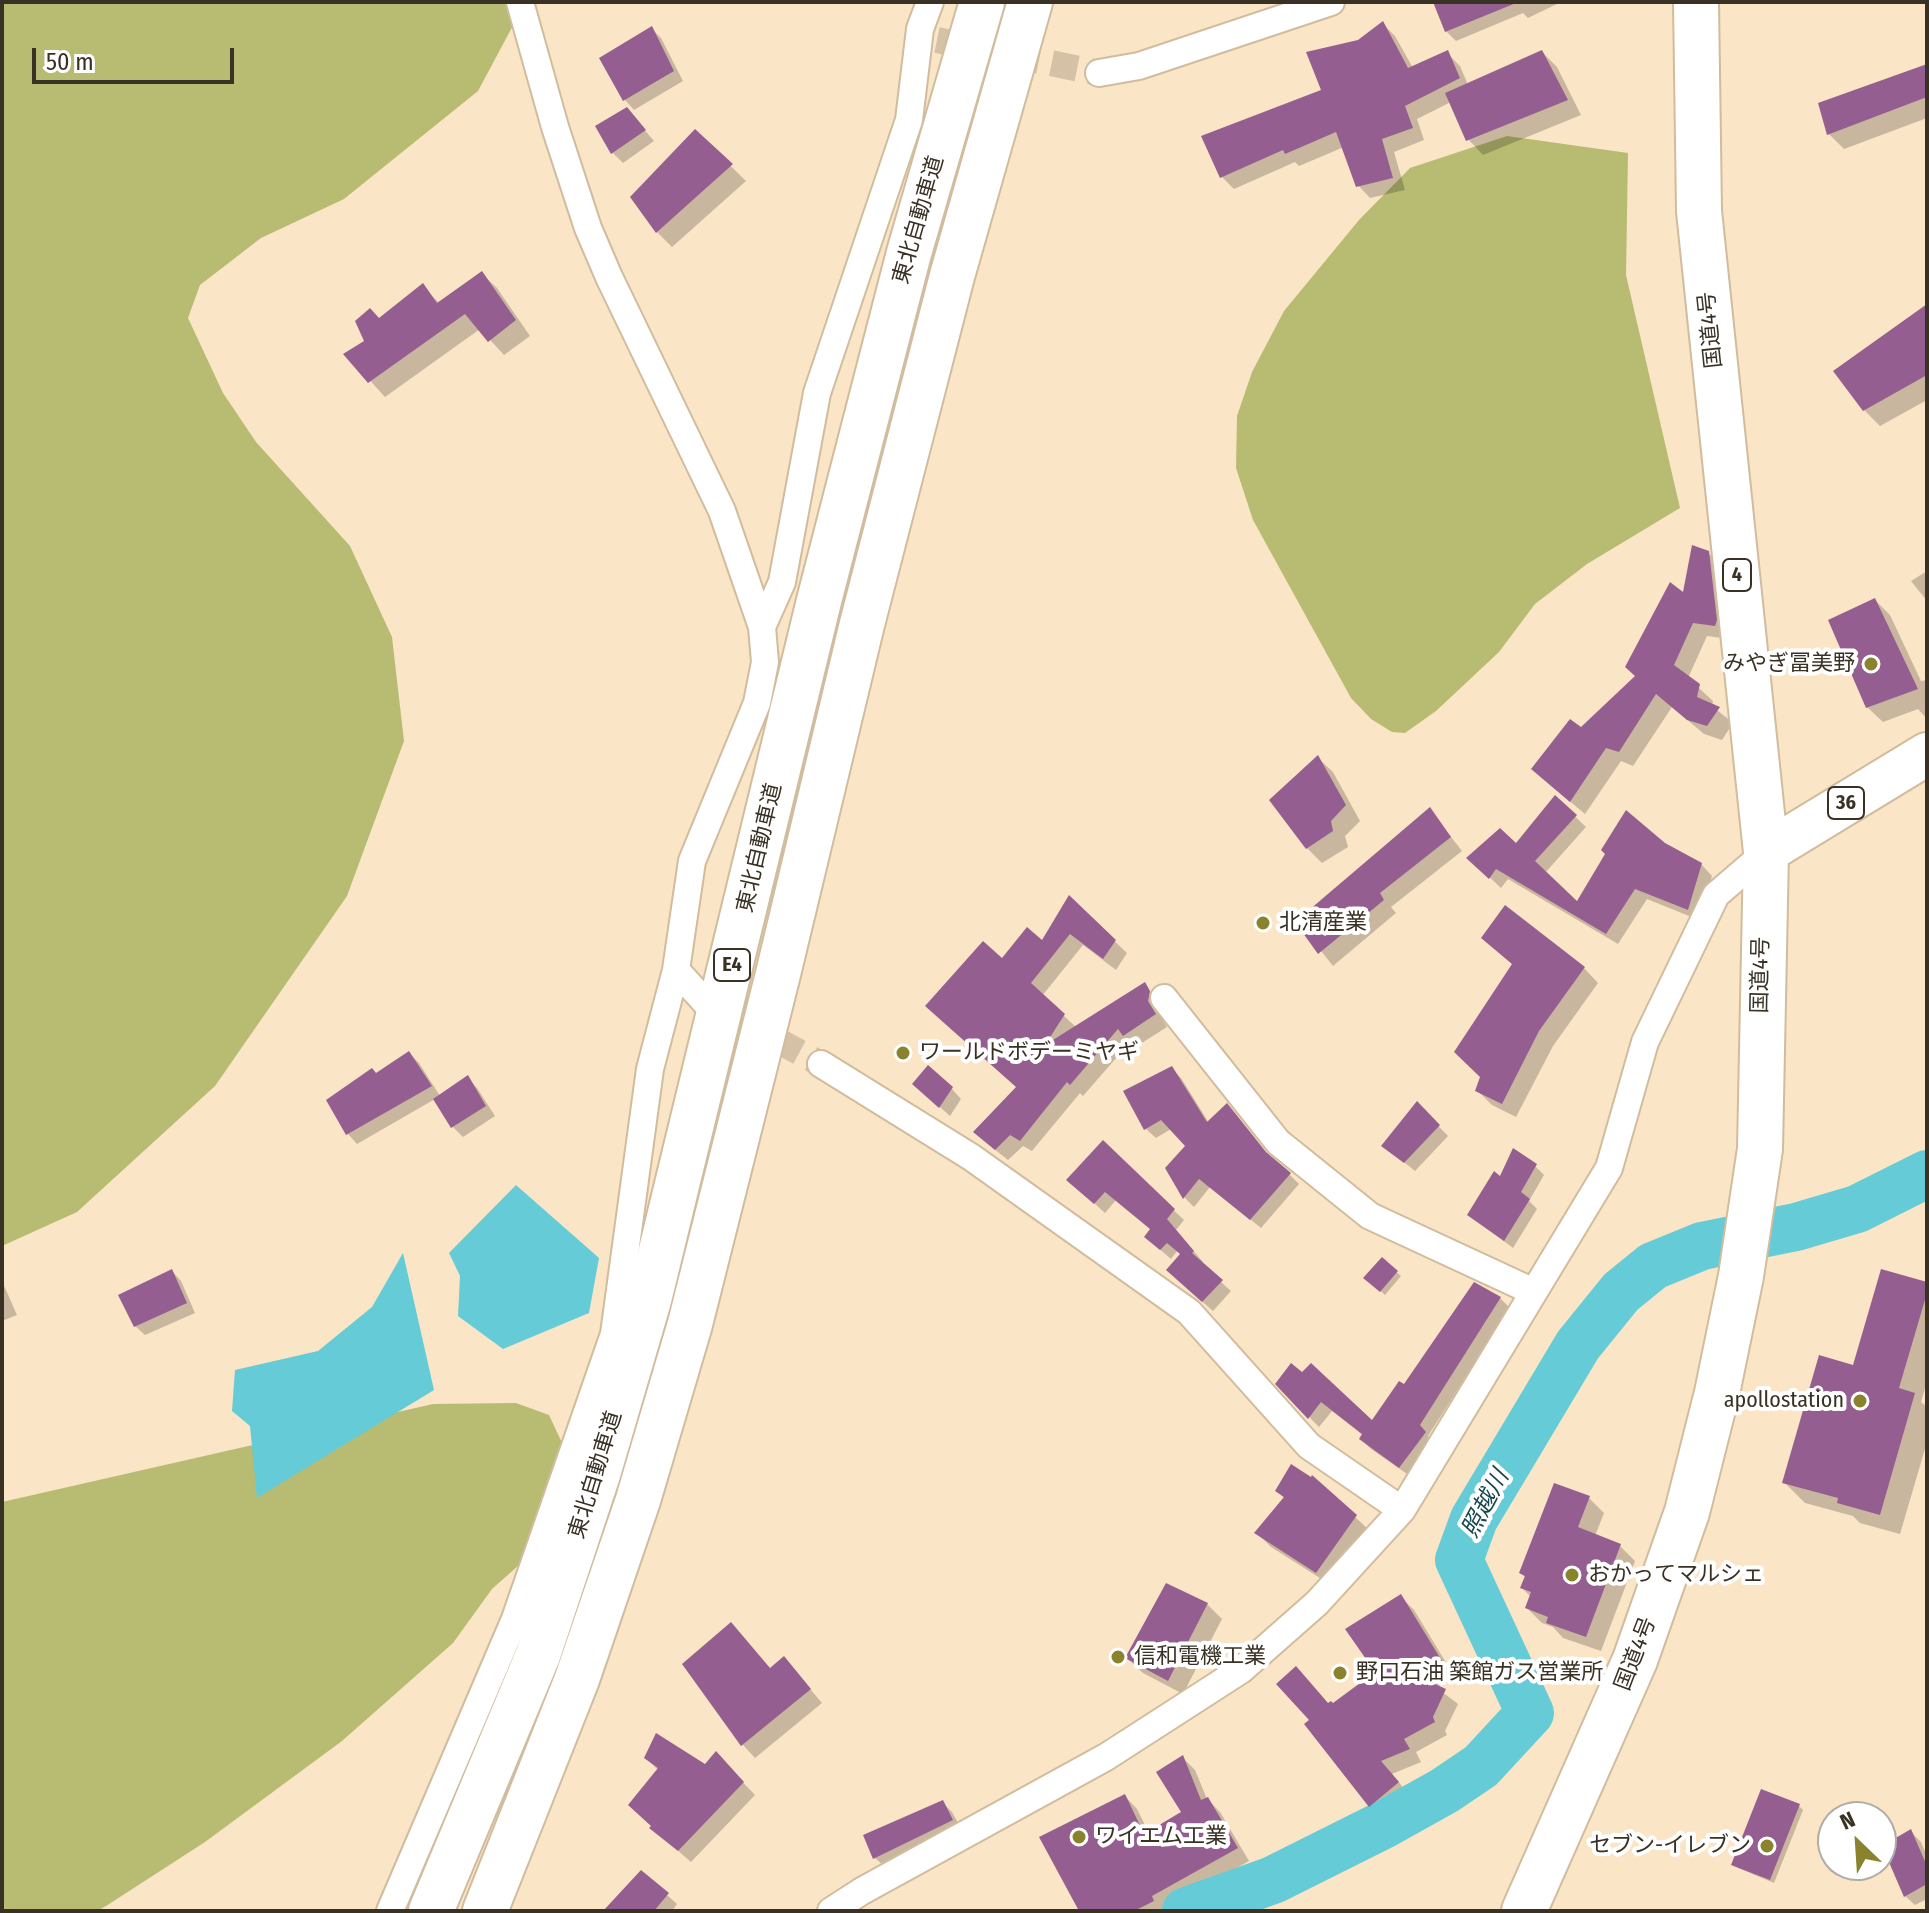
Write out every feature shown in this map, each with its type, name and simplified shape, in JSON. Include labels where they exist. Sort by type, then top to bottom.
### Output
[{"type":"highway","name":"東北自動車道","points":[[431,1911],[538,1655],[598,1474],[645,1315],[819,601],[909,253],[982,2]]},
{"type":"highway","name":"東北自動車道","points":[[485,1911],[577,1679],[638,1500],[690,1324],[862,624],[952,276],[1030,2]]},
{"type":"highway","name":"国道4号","points":[[1524,1911],[1635,1660],[1687,1512],[1717,1393],[1741,1276],[1758,1167],[1766,852],[1699,211],[1696,2]]},
{"type":"main road","name":"36","points":[[1766,852],[1927,754]]},
{"type":"street","points":[[390,1911],[515,1619],[614,1334],[650,1069],[676,970],[692,861],[757,703],[765,662],[762,627],[722,511],[588,228],[555,127],[520,2]]},
{"type":"street","points":[[762,627],[782,582],[817,393],[909,120],[929,35],[930,2]]},
{"type":"street","points":[[1099,73],[1139,66],[1331,2]]},
{"type":"street","points":[[831,1911],[875,1883],[1106,1757],[1241,1670],[1317,1603],[1402,1510],[1609,1168],[1645,1042],[1716,895],[1766,852]]},
{"type":"street","points":[[676,970],[705,1002]]},
{"type":"street","points":[[1164,998],[1278,1142],[1370,1216],[1534,1292]]},
{"type":"street","points":[[821,1064],[971,1157],[1189,1312],[1309,1446],[1402,1510]]},
{"type":"green space","points":[[2,2],[523,2],[478,91],[344,199],[261,238],[200,285],[188,318],[223,393],[256,442],[350,546],[392,637],[404,741],[347,896],[215,1086],[77,1212],[2,1246]]},
{"type":"green space","points":[[1507,136],[1628,153],[1626,275],[1680,508],[1587,564],[1535,604],[1499,652],[1436,711],[1405,733],[1392,732],[1371,719],[1351,698],[1253,520],[1236,468],[1237,416],[1252,372],[1284,311],[1359,220],[1410,168]]},
{"type":"green space","points":[[516,1403],[549,1415],[563,1445],[538,1511],[537,1549],[492,1589],[453,1643],[342,1741],[205,1842],[106,1906],[97,1911],[2,1911],[2,1502],[433,1404]]},
{"type":"water","points":[[516,1185],[599,1258],[589,1313],[503,1349],[458,1316],[460,1276],[449,1253]]},
{"type":"water","points":[[403,1253],[434,1390],[257,1498],[250,1426],[232,1411],[235,1370],[318,1351],[372,1307]]},
{"type":"building","points":[[1433,2],[1516,2],[1516,3],[1445,32]]},
{"type":"building","points":[[1383,21],[1408,68],[1448,50],[1460,78],[1405,106],[1413,128],[1382,139],[1393,178],[1356,187],[1336,132],[1285,154],[1283,150],[1220,178],[1201,136],[1321,90],[1306,52],[1358,40]]},
{"type":"building","points":[[652,26],[674,71],[623,101],[599,58]]},
{"type":"building","points":[[1542,50],[1568,100],[1466,141],[1445,93]]},
{"type":"building","points":[[1927,64],[1927,97],[1827,135],[1818,103]]},
{"type":"building","points":[[627,107],[646,130],[611,154],[595,126]]},
{"type":"building","points":[[695,129],[733,164],[656,233],[630,197]]},
{"type":"building","points":[[482,271],[516,320],[488,342],[465,314],[368,383],[343,354],[364,341],[355,321],[370,308],[379,318],[423,283],[437,303]]},
{"type":"building","points":[[1927,304],[1927,375],[1863,411],[1833,371]]},
{"type":"building","points":[[1692,545],[1709,551],[1717,620],[1715,626],[1693,623],[1674,665],[1700,684],[1697,697],[1720,707],[1707,726],[1687,720],[1656,694],[1619,752],[1606,748],[1570,802],[1531,769],[1570,719],[1581,727],[1635,676],[1625,667],[1670,582],[1683,592]]},
{"type":"building","points":[[1875,598],[1918,689],[1866,708],[1828,620]]},
{"type":"building","points":[[1318,755],[1346,805],[1331,821],[1333,831],[1306,849],[1269,800]]},
{"type":"building","points":[[1555,795],[1577,815],[1535,861],[1577,901],[1605,854],[1601,850],[1626,810],[1665,843],[1702,863],[1688,910],[1635,889],[1606,934],[1496,869],[1489,879],[1466,858],[1500,828],[1516,843]]},
{"type":"building","points":[[1430,807],[1451,837],[1380,893],[1384,900],[1318,954],[1295,922]]},
{"type":"building","points":[[1069,895],[1116,940],[1103,959],[1070,934],[1031,983],[1065,1014],[1045,1045],[1145,982],[1150,991],[1148,1001],[1156,1014],[1123,1036],[1118,1029],[1070,1085],[1067,1082],[1020,1141],[1010,1135],[995,1150],[973,1132],[1016,1087],[925,1006],[983,941],[1002,958],[1027,927],[1042,940]]},
{"type":"building","points":[[1505,905],[1585,967],[1539,1031],[1502,1104],[1475,1091],[1480,1077],[1454,1052],[1512,964],[1481,938]]},
{"type":"building","points":[[409,1051],[432,1086],[346,1135],[326,1100],[372,1068],[376,1073]]},
{"type":"building","points":[[928,1065],[953,1087],[939,1108],[912,1084]]},
{"type":"building","points":[[1172,1066],[1207,1122],[1227,1103],[1266,1152],[1291,1173],[1250,1220],[1199,1179],[1183,1199],[1165,1168],[1185,1146],[1161,1120],[1144,1130],[1123,1091]]},
{"type":"building","points":[[468,1075],[486,1106],[451,1128],[433,1099]]},
{"type":"building","points":[[1417,1101],[1440,1125],[1404,1163],[1381,1146]]},
{"type":"building","points":[[1103,1140],[1175,1209],[1167,1219],[1194,1251],[1192,1253],[1223,1280],[1202,1302],[1166,1270],[1180,1254],[1167,1243],[1160,1250],[1144,1237],[1150,1229],[1105,1192],[1094,1204],[1066,1180]]},
{"type":"building","points":[[1513,1148],[1537,1164],[1521,1192],[1530,1199],[1504,1241],[1467,1215],[1494,1171],[1500,1176]]},
{"type":"building","points":[[1382,1257],[1398,1271],[1380,1292],[1363,1278]]},
{"type":"building","points":[[172,1269],[187,1303],[134,1327],[118,1295]]},
{"type":"building","points":[[1881,1269],[1927,1282],[1927,1293],[1899,1388],[1915,1393],[1880,1515],[1837,1503],[1838,1498],[1782,1483],[1819,1355],[1853,1365]]},
{"type":"building","points":[[1474,1282],[1501,1297],[1420,1425],[1426,1432],[1399,1468],[1359,1439],[1362,1434],[1321,1402],[1308,1419],[1275,1384],[1291,1363],[1302,1372],[1311,1363],[1372,1420],[1399,1381],[1404,1384]]},
{"type":"building","points":[[1291,1464],[1312,1475],[1357,1515],[1316,1573],[1254,1533],[1284,1497],[1275,1491]]},
{"type":"building","points":[[1554,1483],[1590,1496],[1578,1527],[1621,1544],[1586,1637],[1546,1623],[1548,1617],[1525,1608],[1531,1592],[1520,1588],[1525,1576],[1519,1573]]},
{"type":"building","points":[[1166,1583],[1208,1603],[1168,1681],[1125,1658]]},
{"type":"building","points":[[1401,1594],[1442,1661],[1421,1678],[1446,1689],[1433,1717],[1435,1722],[1404,1739],[1410,1749],[1381,1761],[1399,1782],[1369,1807],[1304,1724],[1309,1720],[1276,1684],[1296,1666],[1328,1703],[1333,1703],[1375,1672],[1345,1629]]},
{"type":"building","points":[[731,1622],[770,1668],[784,1656],[811,1689],[741,1746],[682,1664]]},
{"type":"building","points":[[656,1733],[705,1764],[716,1751],[744,1782],[678,1851],[649,1828],[651,1826],[628,1805],[658,1768],[644,1758]]},
{"type":"building","points":[[1183,1755],[1201,1800],[1208,1797],[1238,1848],[1152,1896],[1154,1901],[1134,1911],[1079,1911],[1039,1837],[1125,1794],[1144,1834],[1181,1812],[1156,1772]]},
{"type":"building","points":[[1761,1789],[1800,1804],[1770,1880],[1731,1865]]},
{"type":"building","points":[[943,1800],[953,1820],[873,1859],[863,1835]]},
{"type":"building","points":[[1911,1829],[1927,1866],[1927,1884],[1904,1897],[1897,1881],[1897,1837]]},
{"type":"building","points":[[641,1870],[669,1893],[654,1911],[603,1911]]},
{"type":"waterway","name":"照越川","points":[[1186,1911],[1273,1880],[1444,1791],[1481,1766],[1530,1713],[1459,1560],[1474,1519],[1578,1345],[1621,1292],[1653,1266],[1702,1246],[1796,1227],[1857,1209],[1927,1174]]},
{"type":"tunnel","points":[[937,40],[1099,73]]},
{"type":"tunnel","points":[[708,1003],[821,1064]]},
{"type":"place","name":"みやぎ冨美野","points":[[1871,664]]},
{"type":"place","name":"北清産業","points":[[1263,923]]},
{"type":"place","name":"ワールドボデーミヤギ","points":[[903,1053]]},
{"type":"place","name":"apollostation","points":[[1860,1401]]},
{"type":"place","name":"おかってマルシェ","points":[[1572,1575]]},
{"type":"place","name":"信和電機工業","points":[[1118,1657]]},
{"type":"place","name":"野口石油 築館ガス営業所","points":[[1340,1673]]},
{"type":"place","name":"ワイエム工業","points":[[1079,1837]]},
{"type":"place","name":"セブン-イレブン","points":[[1767,1846]]}]
